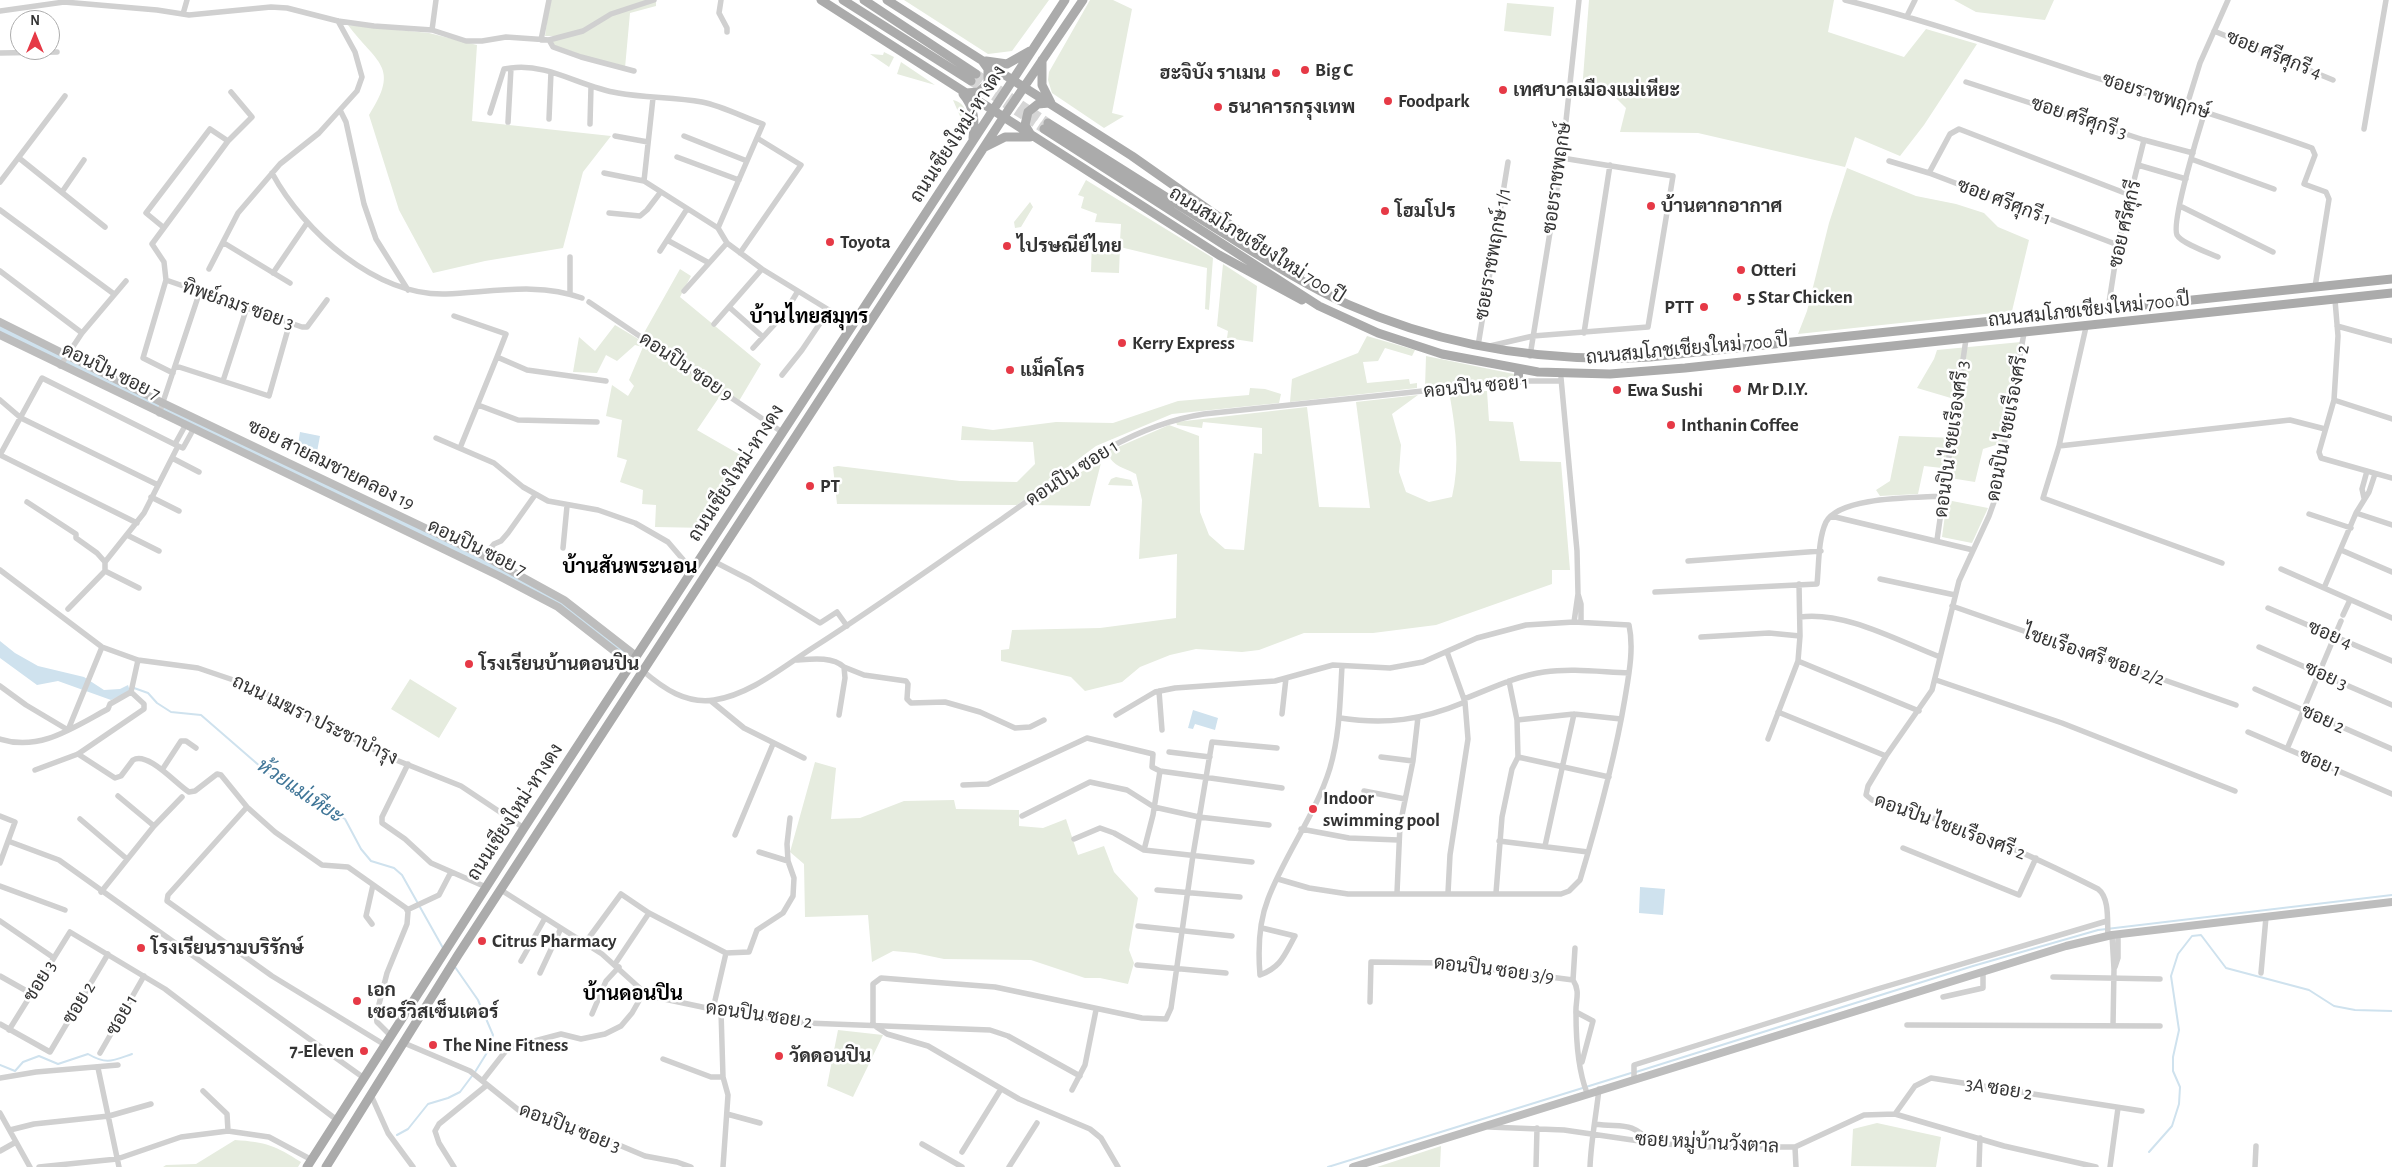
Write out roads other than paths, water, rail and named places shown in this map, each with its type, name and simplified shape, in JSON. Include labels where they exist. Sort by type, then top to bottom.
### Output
[{"type":"main road","points":[[821,0],[1032,137],[1220,255],[1292,296],[1319,306]]},
{"type":"main road","points":[[843,0],[973,78],[864,0]]},
{"type":"main road","points":[[887,0],[982,59],[1012,81],[1051,104],[1182,191],[1278,258],[1320,290]]},
{"type":"main road","name":"ถนนเชียงใหม่-หางดง","points":[[310,1163],[524,828],[782,432],[846,321],[972,141],[1065,0]]},
{"type":"main road","name":"ถนนเชียงใหม่-หางดง","points":[[328,1163],[458,955],[1082,0]]},
{"type":"main road","points":[[982,59],[1007,64],[1034,48]]},
{"type":"main road","points":[[962,91],[975,94],[988,83],[988,69],[982,59]]},
{"type":"main road","points":[[1042,60],[1042,86],[1051,104]]},
{"type":"main road","points":[[962,91],[973,112],[972,141]]},
{"type":"main road","points":[[1032,137],[1025,125],[1025,116],[1034,106],[1051,104]]},
{"type":"main road","name":"ถนนสมโภชเชียงใหม่ 700 ปี","points":[[2392,279],[1650,358],[1610,360],[1530,356],[1480,347],[1390,321],[1320,290],[1270,262],[1046,126],[1319,306],[1399,340],[1442,354],[1561,377],[1647,372],[2086,327],[2392,293]]},
{"type":"main road","points":[[983,149],[1005,137],[1032,137]]},
{"type":"main road","points":[[1518,370],[1518,381]]},
{"type":"main road","points":[[317,1151],[328,1163]]},
{"type":"street","points":[[20,8],[22,0]]},
{"type":"street","points":[[182,14],[187,0]]},
{"type":"street","points":[[432,30],[436,0]]},
{"type":"street","points":[[541,40],[548,0]]},
{"type":"street","points":[[0,10],[50,3],[99,2],[182,14],[288,8],[338,21],[374,26],[432,30],[474,42],[506,37],[549,40],[576,33],[611,14],[654,0]]},
{"type":"street","points":[[720,0],[719,13],[727,28],[727,32]]},
{"type":"street","name":"ซอยราชพฤกษ์","points":[[1530,356],[1562,158],[1579,0]]},
{"type":"street","name":"ซอยราชพฤกษ์","points":[[1845,0],[1907,16],[2187,105],[2314,148],[2315,155],[2304,184],[2326,192],[2329,199],[2315,287]]},
{"type":"street","points":[[1907,16],[1915,0]]},
{"type":"street","points":[[2187,105],[2197,70],[2228,0]]},
{"type":"street","points":[[2364,129],[2386,0]]},
{"type":"street","points":[[209,269],[238,213],[272,173],[318,133],[357,90],[362,77],[355,52],[338,21]]},
{"type":"street","name":"ซอย ศรีศุกรี 4","points":[[2214,31],[2334,80]]},
{"type":"street","points":[[549,40],[553,47],[581,57],[634,71]]},
{"type":"street","points":[[490,113],[504,70],[525,66],[618,93],[702,102],[763,124],[718,228]]},
{"type":"street","points":[[508,122],[511,68]]},
{"type":"street","points":[[549,119],[551,72]]},
{"type":"street","name":"ซอย ศรีศุกรี 3","points":[[1966,82],[2192,156],[2274,189]]},
{"type":"street","points":[[590,124],[592,87]]},
{"type":"street","points":[[174,373],[143,358],[166,280],[164,262],[152,244],[228,141],[252,117],[231,92]]},
{"type":"street","points":[[0,182],[65,96]]},
{"type":"street","points":[[644,181],[653,98]]},
{"type":"street","points":[[340,110],[346,122],[364,204],[376,239],[408,290]]},
{"type":"street","points":[[2205,111],[2186,179],[2176,229],[2177,235],[2181,240],[2218,258]]},
{"type":"street","points":[[163,227],[146,213],[210,129],[228,141]]},
{"type":"street","points":[[1929,173],[1950,134],[1959,129],[2130,195]]},
{"type":"street","points":[[615,136],[648,142]]},
{"type":"street","points":[[684,136],[747,161]]},
{"type":"street","points":[[740,253],[801,165],[757,138]]},
{"type":"street","name":"ซอย ศรีศุกรี","points":[[2108,309],[2118,245],[2144,140]]},
{"type":"street","points":[[678,157],[739,180]]},
{"type":"street","points":[[19,158],[104,227]]},
{"type":"street","points":[[1480,347],[1533,336],[1584,334],[1648,327],[1673,176],[1562,158]]},
{"type":"street","points":[[62,192],[84,160]]},
{"type":"street","name":"ซอย ศรีศุกรี 1","points":[[1889,161],[1929,173],[2118,245]]},
{"type":"street","name":"ซอยราชพฤกษ์ 1/1","points":[[1480,347],[1508,162]]},
{"type":"street","points":[[1584,334],[1610,165]]},
{"type":"street","points":[[2138,165],[2186,179]]},
{"type":"street","points":[[272,173],[289,201],[307,223],[334,247],[364,269],[388,283],[408,290],[444,294],[522,288],[570,294],[582,298]]},
{"type":"street","points":[[604,173],[644,181],[660,193],[718,228],[727,243],[762,269],[846,321]]},
{"type":"street","points":[[609,213],[640,216],[660,193]]},
{"type":"street","points":[[2180,206],[2273,252]]},
{"type":"street","points":[[660,251],[687,209]]},
{"type":"street","points":[[0,210],[114,294]]},
{"type":"street","points":[[273,273],[307,223]]},
{"type":"street","points":[[667,240],[709,263]]},
{"type":"street","points":[[224,243],[290,283]]},
{"type":"street","points":[[684,291],[727,243]]},
{"type":"street","points":[[570,257],[570,294]]},
{"type":"street","points":[[714,324],[762,269]]},
{"type":"street","points":[[0,271],[82,333]]},
{"type":"street","name":"ทิพย์ภมร ซอย 3","points":[[166,280],[307,327],[327,300]]},
{"type":"street","points":[[60,366],[82,333],[126,281]]},
{"type":"street","points":[[160,414],[200,291]]},
{"type":"street","points":[[754,348],[784,314],[798,291]]},
{"type":"street","points":[[2335,300],[2338,326],[2334,400],[2319,452],[2321,458],[2392,478]]},
{"type":"street","name":"ดอนปิน ซอย 9","points":[[589,302],[782,432]]},
{"type":"street","points":[[223,381],[247,307]]},
{"type":"street","points":[[729,307],[763,337]]},
{"type":"street","points":[[782,375],[802,350],[829,310]]},
{"type":"street","points":[[454,316],[506,334],[460,448]]},
{"type":"street","name":"ซอย สายลมชายคลอง 19","points":[[0,322],[163,403],[484,556],[564,600],[636,656]]},
{"type":"street","points":[[176,366],[269,396],[290,322]]},
{"type":"street","points":[[2338,326],[2392,342]]},
{"type":"street","points":[[2086,327],[2059,446],[2043,498],[2222,563]]},
{"type":"street","name":"ดอนปิน ไชยเรืองศรี 2","points":[[2024,333],[1994,502],[1955,595],[1936,680],[1919,711],[1886,756],[1868,786],[1867,797],[1956,824],[2036,858],[2102,892],[2106,902],[2110,930]]},
{"type":"street","name":"ดอนปิน ซอย 7","points":[[0,335],[60,366],[500,576],[558,608],[631,664]]},
{"type":"street","name":"ดอนปิน ไชยเรืองศรี 3","points":[[1937,540],[1966,339]]},
{"type":"street","points":[[498,357],[527,370],[606,380]]},
{"type":"street","points":[[1561,377],[1577,551],[1578,622]]},
{"type":"street","name":"ดอนปิน ซอย 1","points":[[643,671],[674,694],[692,700],[711,701],[745,690],[847,626],[1105,448],[1154,426],[1204,414],[1561,377]]},
{"type":"street","points":[[137,523],[0,455],[42,378],[183,448],[193,430]]},
{"type":"street","points":[[0,400],[21,418],[158,485]]},
{"type":"street","points":[[2334,400],[2392,419]]},
{"type":"street","points":[[478,405],[518,420],[597,422]]},
{"type":"street","points":[[2059,446],[2290,420],[2325,429]]},
{"type":"street","points":[[68,609],[105,571],[105,562],[137,523],[172,458],[185,426]]},
{"type":"street","points":[[436,438],[494,463],[535,494],[567,506],[598,510],[635,523],[668,542],[692,570]]},
{"type":"street","points":[[172,458],[199,472]]},
{"type":"street","points":[[2364,498],[2362,489],[2367,472]]},
{"type":"street","points":[[2324,588],[2351,528],[2356,512],[2369,492],[2375,474]]},
{"type":"street","points":[[484,556],[494,544],[501,541],[508,534],[535,494]]},
{"type":"street","points":[[1655,592],[1816,584],[1825,526],[1831,516],[1861,503],[1944,496]]},
{"type":"street","points":[[151,497],[180,511]]},
{"type":"street","points":[[27,502],[67,526],[76,534],[76,538],[97,553],[105,562]]},
{"type":"street","points":[[563,548],[567,506]]},
{"type":"street","points":[[2356,512],[2392,525]]},
{"type":"street","points":[[2310,514],[2351,528]]},
{"type":"street","points":[[1831,516],[1973,550]]},
{"type":"street","points":[[127,535],[158,550]]},
{"type":"street","points":[[2341,550],[2392,572]]},
{"type":"street","points":[[1688,561],[1821,551]]},
{"type":"street","points":[[715,562],[820,623],[838,612],[847,626]]},
{"type":"street","points":[[2281,569],[2392,618]]},
{"type":"street","name":"ถนน เมฆรา ประชาบำรุง","points":[[0,570],[102,647],[138,660],[198,668],[251,686],[315,720],[408,764],[461,786],[524,828]]},
{"type":"street","points":[[105,571],[139,588]]},
{"type":"street","points":[[1880,579],[1955,595]]},
{"type":"street","points":[[1768,739],[1798,661],[1800,636],[1799,584]]},
{"type":"street","points":[[2287,748],[2350,600]]},
{"type":"street","name":"ไชยเรืองศรี ซอย 2/2","points":[[1952,606],[2236,705]]},
{"type":"street","name":"ซอย 4","points":[[2268,608],[2392,661]]},
{"type":"street","points":[[1800,617],[1821,616],[1842,620],[1940,657]]},
{"type":"street","points":[[1116,715],[1159,692],[1175,688],[1275,681],[1324,667],[1390,668],[1423,662],[1477,638],[1526,625],[1578,622],[1629,625],[1631,635],[1629,673],[1609,777],[1580,880],[1569,891],[1561,894],[1348,894],[1309,888],[1278,879]]},
{"type":"street","points":[[1701,637],[1768,632],[1800,636]]},
{"type":"street","points":[[68,730],[82,691],[102,647]]},
{"type":"street","name":"ซอย 3","points":[[2260,647],[2392,705]]},
{"type":"street","points":[[1447,652],[1464,701],[1468,739],[1450,855],[1448,893]]},
{"type":"street","points":[[0,739],[17,742],[39,741],[57,737],[108,710],[110,704],[131,692],[138,660]]},
{"type":"street","points":[[794,660],[828,660],[838,662],[844,667],[864,675],[906,681],[908,684],[907,699],[911,702],[945,702],[980,712],[1015,728],[1030,727],[1044,720]]},
{"type":"street","points":[[1798,661],[1919,711]]},
{"type":"street","points":[[1262,928],[1295,936],[1282,960],[1274,970],[1260,975],[1259,956],[1262,928],[1267,900],[1330,769],[1340,718],[1342,666]]},
{"type":"street","points":[[839,715],[845,678],[844,667]]},
{"type":"street","points":[[1340,718],[1379,723],[1442,712],[1509,681],[1544,672],[1569,670],[1629,673]]},
{"type":"street","points":[[1282,714],[1286,678]]},
{"type":"street","points":[[1936,680],[2062,724],[2235,791]]},
{"type":"street","points":[[1496,893],[1499,842],[1512,769],[1518,757],[1517,720],[1509,681]]},
{"type":"street","points":[[0,686],[26,705],[68,730]]},
{"type":"street","name":"ซอย 2","points":[[2255,689],[2392,749]]},
{"type":"street","points":[[35,770],[78,754],[144,709],[144,704],[131,692]]},
{"type":"street","points":[[1159,692],[1162,730]]},
{"type":"street","points":[[711,701],[744,728],[804,758]]},
{"type":"street","points":[[1778,712],[1886,756]]},
{"type":"street","points":[[1517,720],[1574,714],[1621,719]]},
{"type":"street","points":[[1545,846],[1574,714]]},
{"type":"street","points":[[1397,893],[1398,840],[1413,761],[1418,717]]},
{"type":"street","name":"ซอย 1","points":[[2248,732],[2392,794]]},
{"type":"street","points":[[963,785],[988,784],[1087,738],[1153,754],[1152,767],[1160,771],[1282,788]]},
{"type":"street","points":[[162,770],[181,741],[186,741],[196,748]]},
{"type":"street","points":[[1118,1167],[1101,1138],[1090,1129],[1019,1099],[928,1046],[887,1034],[873,1025],[874,984],[881,978],[995,987],[1096,1010],[1142,1018],[1166,1019],[1171,1008],[1199,817],[1214,741],[1277,748]]},
{"type":"street","points":[[735,835],[773,744]]},
{"type":"street","points":[[1169,752],[1210,757]]},
{"type":"street","points":[[78,754],[115,778],[121,776],[136,758],[142,759],[162,770],[189,792],[195,791],[217,774],[221,775],[248,807],[270,829],[322,865],[348,867],[407,910]]},
{"type":"street","points":[[1381,757],[1413,761]]},
{"type":"street","points":[[1518,757],[1609,777]]},
{"type":"street","points":[[408,764],[382,817],[382,823],[405,839],[431,863],[486,887]]},
{"type":"street","points":[[1144,850],[1160,771]]},
{"type":"street","points":[[1022,816],[1090,782],[1127,790],[1154,807],[1199,817],[1269,825]]},
{"type":"street","points":[[1364,791],[1405,799]]},
{"type":"street","points":[[118,796],[154,826]]},
{"type":"street","points":[[101,892],[154,826],[182,797]]},
{"type":"street","points":[[248,807],[168,895],[167,901],[272,976],[385,1045]]},
{"type":"street","points":[[0,816],[15,822],[0,863]]},
{"type":"street","points":[[585,943],[621,894],[649,913],[726,953],[750,952],[754,934],[783,913],[793,896],[794,878],[788,860],[787,844],[790,818]]},
{"type":"street","points":[[80,819],[127,859]]},
{"type":"street","points":[[1074,838],[1100,828],[1114,833],[1144,850],[1252,862]]},
{"type":"street","points":[[1302,829],[1349,838],[1398,840]]},
{"type":"street","points":[[8,841],[58,860],[364,1078]]},
{"type":"street","points":[[1499,842],[1588,852]]},
{"type":"street","points":[[1903,848],[2019,895],[2036,858]]},
{"type":"street","points":[[760,852],[788,860]]},
{"type":"street","points":[[407,910],[439,894],[451,872]]},
{"type":"street","points":[[372,924],[366,916],[373,885]]},
{"type":"street","points":[[0,886],[64,910]]},
{"type":"street","name":"ดอนปิน ซอย 2","points":[[501,890],[617,965],[644,992],[657,998],[721,1011],[806,1023],[980,1030],[1000,1033],[1080,1076]]},
{"type":"street","points":[[1157,890],[1240,897]]},
{"type":"street","points":[[1633,1075],[1634,1065],[1874,990],[2110,930],[2266,917],[2392,902]]},
{"type":"street","points":[[391,1036],[377,1022],[376,1016],[388,973],[407,924],[407,910]]},
{"type":"street","points":[[592,1014],[606,981],[649,913]]},
{"type":"street","points":[[2261,973],[2266,917]]},
{"type":"street","points":[[521,961],[545,918]]},
{"type":"street","points":[[0,920],[54,958]]},
{"type":"street","points":[[1138,926],[1232,936]]},
{"type":"street","points":[[540,972],[561,928]]},
{"type":"street","points":[[2110,930],[2118,958],[2114,969],[2112,1026]]},
{"type":"street","points":[[1353,1167],[1485,1126],[1586,1091],[1599,1090],[1633,1075],[1983,971],[2110,930]]},
{"type":"street","name":"ซอย 3","points":[[10,1030],[70,932],[108,954]]},
{"type":"street","points":[[1573,980],[1575,948]]},
{"type":"street","points":[[713,1009],[726,953]]},
{"type":"street","points":[[108,954],[173,994],[337,1120]]},
{"type":"street","name":"ซอย 2","points":[[10,1030],[50,1052],[108,954]]},
{"type":"street","name":"ดอนปิน ซอย 3/9","points":[[1370,1002],[1371,962],[1444,963],[1573,980],[1578,989],[1576,1012],[1581,1066],[1586,1091]]},
{"type":"street","points":[[1137,965],[1226,974]]},
{"type":"street","points":[[1943,997],[1983,988],[1983,971]]},
{"type":"street","points":[[0,976],[32,994]]},
{"type":"street","name":"ซอย 1","points":[[100,1053],[144,976]]},
{"type":"street","points":[[2053,977],[2160,979]]},
{"type":"street","points":[[454,1167],[439,1143],[435,1131],[439,1124],[485,1083],[508,1048],[561,1034],[581,1039],[605,1034],[621,1026],[632,1013],[644,992]]},
{"type":"street","points":[[1072,1090],[1080,1076],[1088,1054],[1096,1010]]},
{"type":"street","points":[[721,1011],[723,1077],[728,1095],[723,1167]]},
{"type":"street","points":[[1576,1012],[1593,1021],[1581,1066]]},
{"type":"street","points":[[0,1024],[10,1030]]},
{"type":"street","points":[[1907,1025],[2160,1026]]},
{"type":"street","name":"ดอนปิน ซอย 3","points":[[404,1043],[470,1071],[521,1112],[574,1126],[644,1156],[667,1159],[692,1167]]},
{"type":"street","points":[[662,1060],[711,1076],[723,1077]]},
{"type":"street","points":[[0,1078],[36,1072],[118,1065]]},
{"type":"street","points":[[98,1068],[119,1167]]},
{"type":"street","name":"3A ซอย 2","points":[[1895,1114],[1916,1086],[1931,1078],[2142,1112]]},
{"type":"street","points":[[962,1152],[1001,1089]]},
{"type":"street","points":[[1590,1167],[1591,1135],[1595,1124],[1599,1090]]},
{"type":"street","points":[[203,1091],[227,1114],[228,1130]]},
{"type":"street","points":[[371,1095],[388,1133],[413,1167]]},
{"type":"street","points":[[10,1130],[34,1124],[109,1116],[151,1104]]},
{"type":"street","points":[[2110,1167],[2118,1108]]},
{"type":"street","points":[[0,1113],[30,1167]]},
{"type":"street","points":[[727,1114],[760,1123]]},
{"type":"street","name":"ซอย หมู่บ้านวังตาล","points":[[1485,1126],[1537,1128],[1653,1143],[1706,1147],[1795,1147],[1864,1116],[1895,1114],[2004,1146],[2096,1167]]},
{"type":"street","points":[[1009,1167],[1037,1123]]},
{"type":"street","points":[[1595,1124],[1626,1125],[1635,1128],[1653,1143]]},
{"type":"street","points":[[1536,1167],[1537,1128]]},
{"type":"street","points":[[39,1167],[117,1159],[180,1137],[228,1130],[269,1136],[310,1163]]},
{"type":"street","points":[[1978,1167],[1980,1138]]},
{"type":"street","points":[[0,1152],[16,1142]]},
{"type":"street","points":[[922,1144],[953,1165],[962,1167]]},
{"type":"street","points":[[2254,1167],[2256,1146]]},
{"type":"street","points":[[1795,1147],[1796,1167]]},
{"type":"street","points":[[665,1167],[667,1159]]},
{"type":"water","points":[[300,432],[320,436],[316,457],[297,451]]},
{"type":"water","points":[[0,641],[15,653],[38,666],[84,677],[104,690],[120,689],[128,685],[130,691],[111,700],[58,681],[37,685],[0,658]]},
{"type":"water","points":[[1193,710],[1218,718],[1215,730],[1195,724],[1193,729],[1188,728]]},
{"type":"water","points":[[1640,887],[1665,889],[1663,915],[1639,913]]},
{"type":"waterway","points":[[0,328],[554,599],[623,652]]},
{"type":"waterway","name":"ห้วยแม่เหียะ","points":[[134,688],[148,693],[157,703],[171,712],[201,715],[277,781],[345,819],[361,849],[371,861],[394,868],[402,875],[443,948]]},
{"type":"waterway","points":[[1636,1072],[1973,966],[2098,930],[2392,895]]},
{"type":"waterway","points":[[2149,1152],[2172,1126],[2179,1104],[2180,1087],[2173,1071],[2173,1057],[2179,1030],[2171,976],[2178,954],[2192,936],[2201,935],[2226,968],[2309,990],[2334,1006],[2355,1010],[2392,1011]]},
{"type":"waterway","name":"ห้วยแม่เหียะ","points":[[455,967],[478,1000],[493,1035],[488,1051],[475,1072]]},
{"type":"waterway","points":[[0,1065],[15,1071],[23,1062],[39,1056],[58,1064],[88,1054],[105,1061],[132,1054]]},
{"type":"waterway","points":[[1328,1167],[1631,1073]]},
{"type":"waterway","name":"ห้วยแม่เหียะ","points":[[397,1135],[408,1129],[428,1104],[460,1092],[472,1076]]},
{"type":"tunnel","points":[[976,74],[1048,123]]},
{"type":"tunnel","points":[[971,81],[1044,129]]},
{"type":"place","name":"Big C","points":[[1305,70]]},
{"type":"place","name":"ฮะจิบัง ราเมน","points":[[1276,73]]},
{"type":"place","name":"เทศบาลเมืองแม่เหียะ","points":[[1503,90]]},
{"type":"place","name":"Foodpark","points":[[1388,101]]},
{"type":"place","name":"ธนาคารกรุงเทพ","points":[[1218,107]]},
{"type":"place","name":"บ้านตากอากาศ","points":[[1651,206]]},
{"type":"place","name":"โฮมโปร","points":[[1385,211]]},
{"type":"place","name":"Toyota","points":[[830,242]]},
{"type":"place","name":"ไปรษณีย์ไทย","points":[[1007,246]]},
{"type":"place","name":"Otteri","points":[[1741,270]]},
{"type":"place","name":"5 Star Chicken","points":[[1737,297]]},
{"type":"place","name":"PTT","points":[[1704,307]]},
{"type":"place","name":"Kerry Express","points":[[1122,343]]},
{"type":"place","name":"แม็คโคร","points":[[1010,370]]},
{"type":"place","name":"Mr D.I.Y.","points":[[1737,389]]},
{"type":"place","name":"Ewa Sushi","points":[[1617,390]]},
{"type":"place","name":"Inthanin Coffee","points":[[1671,425]]},
{"type":"place","name":"PT","points":[[810,486]]},
{"type":"place","name":"โรงเรียนบ้านดอนปิน","points":[[469,664]]},
{"type":"place","name":"Indoor swimming pool","points":[[1313,809]]},
{"type":"place","name":"Citrus Pharmacy","points":[[482,941]]},
{"type":"place","name":"โรงเรียนรามบริรักษ์","points":[[141,948]]},
{"type":"place","name":"เอก เซอร์วิสเซ็นเตอร์","points":[[357,1001]]},
{"type":"place","name":"The Nine Fitness","points":[[433,1045]]},
{"type":"place","name":"7-Eleven","points":[[364,1051]]},
{"type":"place","name":"วัดดอนปิน","points":[[779,1056]]},
{"type":"district","name":"บ้านไทยสมุทร","points":[[809,317]]},
{"type":"district","name":"บ้านสันพระนอน","points":[[630,567]]},
{"type":"district","name":"บ้านดอนปิน","points":[[633,994]]}]
